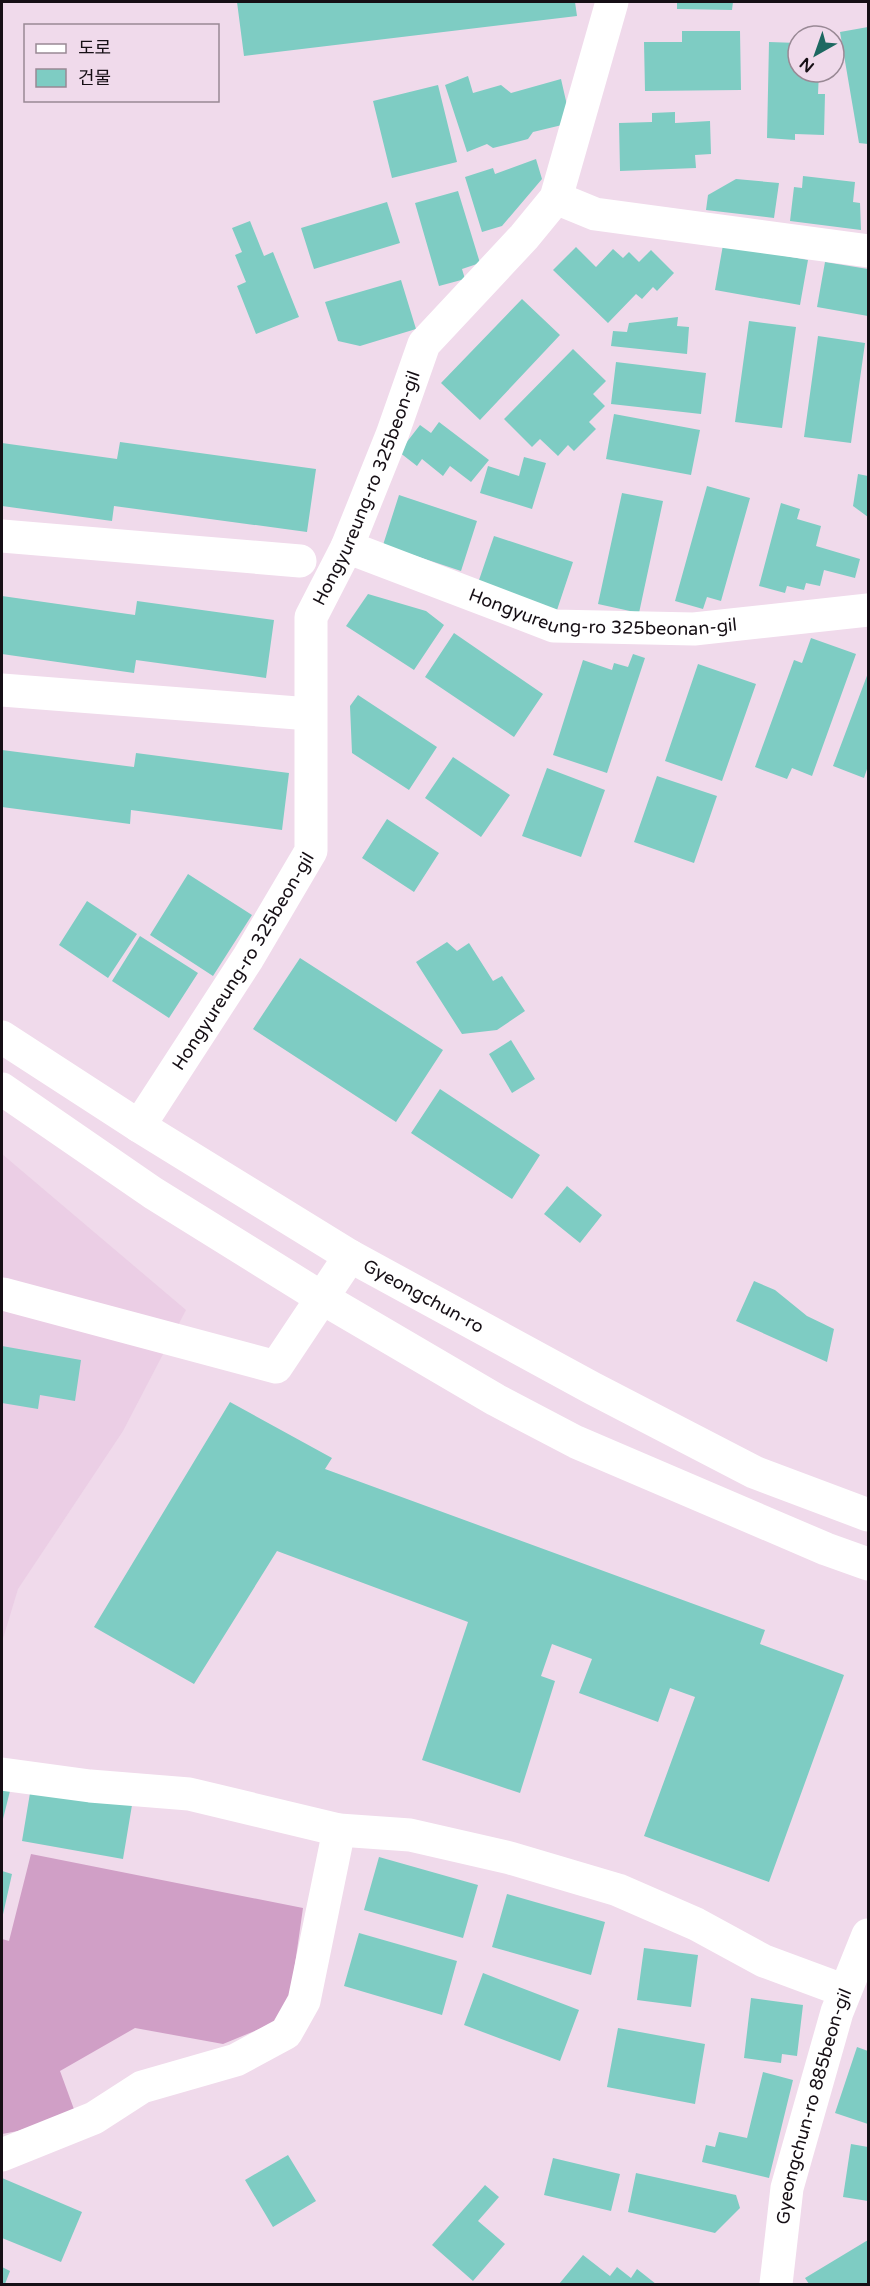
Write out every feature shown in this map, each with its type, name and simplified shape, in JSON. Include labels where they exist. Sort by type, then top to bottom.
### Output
[{"type":"street","name":"Hongyureung-ro 325beon-gil","points":[[138,1126],[248,958],[311,851],[311,617],[347,547],[392,435],[424,344],[524,237],[556,198],[612,2]]},
{"type":"street","points":[[556,198],[595,214],[868,251]]},
{"type":"street","points":[[2,536],[300,561]]},
{"type":"street","name":"Hongyureung-ro 325beonan-gil","points":[[347,547],[554,626],[694,629],[868,610]]},
{"type":"street","points":[[2,690],[310,714]]},
{"type":"street","name":"Gyeongchun-ro","points":[[2,1036],[138,1126],[350,1256],[591,1388],[754,1472],[868,1515]]},
{"type":"street","points":[[2,1089],[153,1193],[322,1298],[496,1400],[576,1442],[826,1549],[868,1564]]},
{"type":"street","points":[[3,1294],[276,1367],[350,1256]]},
{"type":"street","points":[[2,1774],[90,1786],[189,1794],[339,1830],[410,1835],[510,1858],[618,1890],[696,1924],[764,1961],[845,1991]]},
{"type":"street","points":[[2,2155],[94,2118],[142,2087],[236,2060],[286,2033],[304,2001],[339,1830]]},
{"type":"street","name":"Gyeongchun-ro 885beon-gil","points":[[776,2284],[787,2188],[837,2012],[868,1935]]},
{"type":"shaded area","points":[[2,1154],[186,1310],[123,1431],[18,1589],[2,1642]]},
{"type":"shaded area","points":[[31,1854],[303,1908],[290,1999],[274,2023],[223,2044],[135,2028],[60,2071],[75,2112],[2,2134],[2,1939],[9,1941]]},
{"type":"building","points":[[237,2],[575,2],[577,16],[244,56]]},
{"type":"building","points":[[677,2],[733,2],[732,10],[677,9]]},
{"type":"building","points":[[868,27],[868,144],[859,143],[846,67],[846,31]]},
{"type":"building","points":[[682,31],[740,31],[741,90],[645,91],[644,42],[682,42]]},
{"type":"building","points":[[769,42],[786,43],[786,84],[818,84],[818,94],[825,94],[824,135],[795,134],[795,140],[767,138]]},
{"type":"building","points":[[468,76],[473,93],[501,85],[511,93],[561,79],[569,114],[562,125],[533,132],[528,139],[493,148],[487,144],[467,152],[445,85]]},
{"type":"building","points":[[438,85],[457,162],[392,178],[373,101]]},
{"type":"building","points":[[675,112],[675,123],[710,121],[711,154],[695,155],[696,168],[620,171],[619,123],[652,122],[652,113]]},
{"type":"building","points":[[536,159],[542,179],[502,226],[482,232],[465,177],[493,168],[495,174]]},
{"type":"building","points":[[803,176],[855,182],[853,202],[860,203],[861,230],[790,221],[794,187],[802,188]]},
{"type":"building","points":[[736,179],[779,183],[774,218],[706,210],[708,195]]},
{"type":"building","points":[[458,191],[480,263],[462,269],[465,279],[439,286],[415,203]]},
{"type":"building","points":[[387,202],[400,243],[314,269],[301,228]]},
{"type":"building","points":[[250,221],[264,256],[273,252],[299,317],[256,334],[237,286],[246,282],[235,255],[242,252],[232,228]]},
{"type":"building","points":[[723,245],[808,260],[800,305],[715,290]]},
{"type":"building","points":[[576,247],[596,267],[613,249],[623,258],[629,252],[639,262],[651,250],[674,273],[657,291],[653,287],[642,299],[636,294],[608,323],[553,270]]},
{"type":"building","points":[[825,262],[868,269],[868,316],[817,307]]},
{"type":"building","points":[[401,280],[416,329],[360,346],[338,341],[325,302]]},
{"type":"building","points":[[522,299],[560,335],[480,420],[441,383]]},
{"type":"building","points":[[678,317],[677,326],[689,327],[687,354],[611,346],[613,331],[627,332],[629,323]]},
{"type":"building","points":[[749,321],[796,327],[782,428],[735,422]]},
{"type":"building","points":[[818,336],[865,343],[851,443],[804,437]]},
{"type":"building","points":[[573,349],[606,381],[593,394],[605,406],[589,422],[596,429],[574,451],[568,445],[558,456],[540,439],[532,447],[504,419]]},
{"type":"building","points":[[616,362],[706,373],[701,414],[611,404]]},
{"type":"building","points":[[614,414],[700,430],[691,475],[606,459]]},
{"type":"building","points":[[439,422],[489,460],[471,482],[450,466],[443,476],[422,459],[417,466],[399,452],[420,425],[431,433]]},
{"type":"building","points":[[120,442],[316,469],[307,532],[114,506],[112,521],[2,506],[2,443],[117,459]]},
{"type":"building","points":[[524,457],[546,463],[532,509],[480,493],[488,466],[519,476]]},
{"type":"building","points":[[858,474],[868,476],[868,517],[853,506]]},
{"type":"building","points":[[707,486],[750,498],[721,601],[707,597],[703,609],[675,601]]},
{"type":"building","points":[[622,493],[663,501],[639,613],[598,604]]},
{"type":"building","points":[[399,495],[477,521],[461,571],[383,545]]},
{"type":"building","points":[[781,503],[800,509],[797,519],[821,526],[816,546],[860,559],[855,578],[824,570],[820,586],[806,583],[804,590],[787,586],[785,593],[759,586]]},
{"type":"building","points":[[494,536],[573,562],[557,610],[478,583]]},
{"type":"building","points":[[368,594],[426,611],[444,625],[414,670],[346,626]]},
{"type":"building","points":[[2,596],[135,615],[137,601],[274,620],[266,678],[136,660],[134,673],[2,654]]},
{"type":"building","points":[[454,633],[543,694],[514,737],[425,677]]},
{"type":"building","points":[[811,638],[856,654],[812,776],[792,768],[787,779],[755,767],[794,660],[802,663]]},
{"type":"building","points":[[633,654],[645,658],[607,773],[553,755],[583,660],[612,670],[614,663],[628,667]]},
{"type":"building","points":[[698,664],[756,684],[722,781],[665,761]]},
{"type":"building","points":[[868,673],[868,766],[864,778],[833,766]]},
{"type":"building","points":[[358,695],[437,747],[409,790],[352,753],[350,706]]},
{"type":"building","points":[[2,750],[134,767],[136,753],[289,773],[282,830],[131,810],[130,824],[2,807]]},
{"type":"building","points":[[453,757],[510,795],[481,837],[425,798]]},
{"type":"building","points":[[547,768],[605,790],[581,857],[522,836]]},
{"type":"building","points":[[657,776],[717,796],[694,863],[634,842]]},
{"type":"building","points":[[387,819],[439,853],[414,892],[362,858]]},
{"type":"building","points":[[188,874],[252,915],[213,976],[150,935]]},
{"type":"building","points":[[87,901],[137,934],[108,978],[59,945]]},
{"type":"building","points":[[140,936],[198,973],[169,1018],[112,981]]},
{"type":"building","points":[[447,942],[457,951],[469,943],[493,981],[502,976],[525,1011],[497,1030],[462,1034],[416,962]]},
{"type":"building","points":[[300,958],[443,1050],[396,1122],[253,1029]]},
{"type":"building","points":[[511,1040],[535,1079],[512,1093],[489,1054]]},
{"type":"building","points":[[440,1089],[540,1155],[512,1199],[411,1133]]},
{"type":"building","points":[[567,1186],[602,1215],[580,1243],[544,1214]]},
{"type":"building","points":[[754,1281],[775,1290],[807,1316],[834,1329],[827,1362],[736,1321]]},
{"type":"building","points":[[2,1346],[81,1360],[75,1401],[40,1395],[38,1409],[2,1403]]},
{"type":"building","points":[[230,1402],[332,1458],[325,1469],[765,1630],[760,1644],[844,1675],[769,1882],[644,1836],[695,1697],[670,1688],[658,1722],[579,1693],[592,1659],[552,1644],[541,1676],[555,1681],[520,1793],[422,1760],[468,1622],[277,1551],[194,1684],[94,1627]]},
{"type":"building","points":[[2,1785],[11,1787],[2,1823]]},
{"type":"building","points":[[31,1787],[132,1805],[123,1859],[22,1841]]},
{"type":"building","points":[[379,1857],[478,1885],[463,1938],[364,1910]]},
{"type":"building","points":[[2,1871],[12,1874],[2,1919]]},
{"type":"building","points":[[507,1894],[605,1922],[591,1975],[492,1947]]},
{"type":"building","points":[[359,1933],[457,1961],[442,2015],[344,1986]]},
{"type":"building","points":[[644,1948],[698,1955],[691,2007],[637,2000]]},
{"type":"building","points":[[483,1973],[579,2010],[560,2061],[464,2025]]},
{"type":"building","points":[[751,1998],[803,2005],[797,2056],[782,2054],[781,2063],[744,2058]]},
{"type":"building","points":[[618,2028],[705,2044],[695,2104],[607,2087]]},
{"type":"building","points":[[857,2047],[868,2051],[868,2124],[835,2113]]},
{"type":"building","points":[[763,2072],[793,2080],[769,2178],[702,2162],[706,2145],[715,2147],[719,2132],[747,2138]]},
{"type":"building","points":[[851,2144],[868,2147],[868,2201],[843,2197]]},
{"type":"building","points":[[288,2155],[316,2201],[273,2227],[245,2180]]},
{"type":"building","points":[[553,2158],[620,2174],[611,2211],[544,2195]]},
{"type":"building","points":[[636,2173],[736,2195],[740,2208],[715,2233],[628,2212]]},
{"type":"building","points":[[2,2178],[82,2212],[61,2262],[2,2238]]},
{"type":"building","points":[[485,2185],[499,2197],[478,2221],[505,2244],[473,2281],[432,2245]]},
{"type":"building","points":[[868,2240],[868,2284],[809,2284],[805,2278]]},
{"type":"building","points":[[583,2255],[610,2276],[617,2267],[631,2278],[637,2269],[656,2284],[559,2284]]},
{"type":"building","points":[[2,2267],[10,2271],[5,2284],[2,2284]]}]
